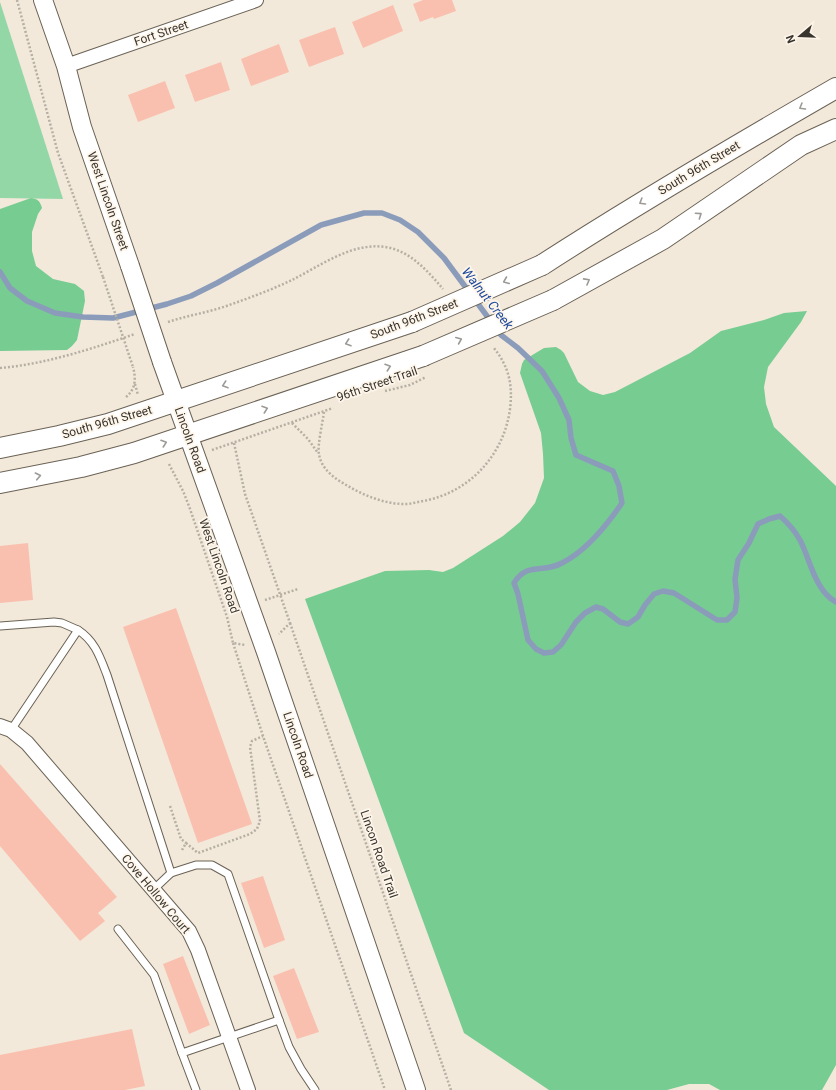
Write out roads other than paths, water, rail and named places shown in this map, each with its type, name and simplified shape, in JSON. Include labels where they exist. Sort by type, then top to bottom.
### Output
[{"type":"main road","name":"South 96th Street","points":[[0,448],[60,436],[108,424],[412,322],[542,265],[735,146],[836,88]]},
{"type":"main road","points":[[0,482],[81,467],[134,453],[423,356],[553,300],[663,239],[801,146],[836,129]]},
{"type":"street","name":"West Lincoln Street","points":[[43,0],[66,66],[82,127],[176,401]]},
{"type":"street","name":"Fort Street","points":[[66,66],[256,0]]},
{"type":"street","name":"Lincoln Road","points":[[176,401],[266,652],[416,1090]]},
{"type":"street","name":"Cove Hollow Court","points":[[5,728],[27,743],[189,931],[198,950],[248,1090]]},
{"type":"lane","points":[[0,626],[54,622],[62,623],[78,630],[89,638],[98,651],[171,873]]},
{"type":"lane","points":[[5,728],[78,630]]},
{"type":"lane","points":[[153,890],[171,873],[196,865],[212,865],[228,874],[289,1047],[301,1069],[316,1090]]},
{"type":"lane","points":[[118,929],[154,975],[196,1090]]},
{"type":"lane","points":[[182,1053],[279,1020]]},
{"type":"waterway","name":"Walnut Creek","points":[[0,272],[10,288],[27,301],[55,313],[83,317],[113,318],[191,296],[321,225],[364,213],[382,213],[400,220],[418,232],[444,258],[501,335],[518,348],[542,371],[559,398],[569,420],[571,438],[576,455],[613,471],[619,486],[622,503],[610,520],[588,545],[562,563],[548,568],[525,572],[519,576],[514,583],[518,594],[528,640],[536,649],[544,653],[553,652],[561,645],[576,622],[585,613],[596,607],[603,609],[620,622],[628,624],[638,617],[654,594],[663,591],[674,593],[717,620],[727,620],[735,612],[737,598],[735,579],[738,560],[749,543],[758,524],[780,516],[791,527],[800,540],[818,583],[829,597],[836,602]]}]
